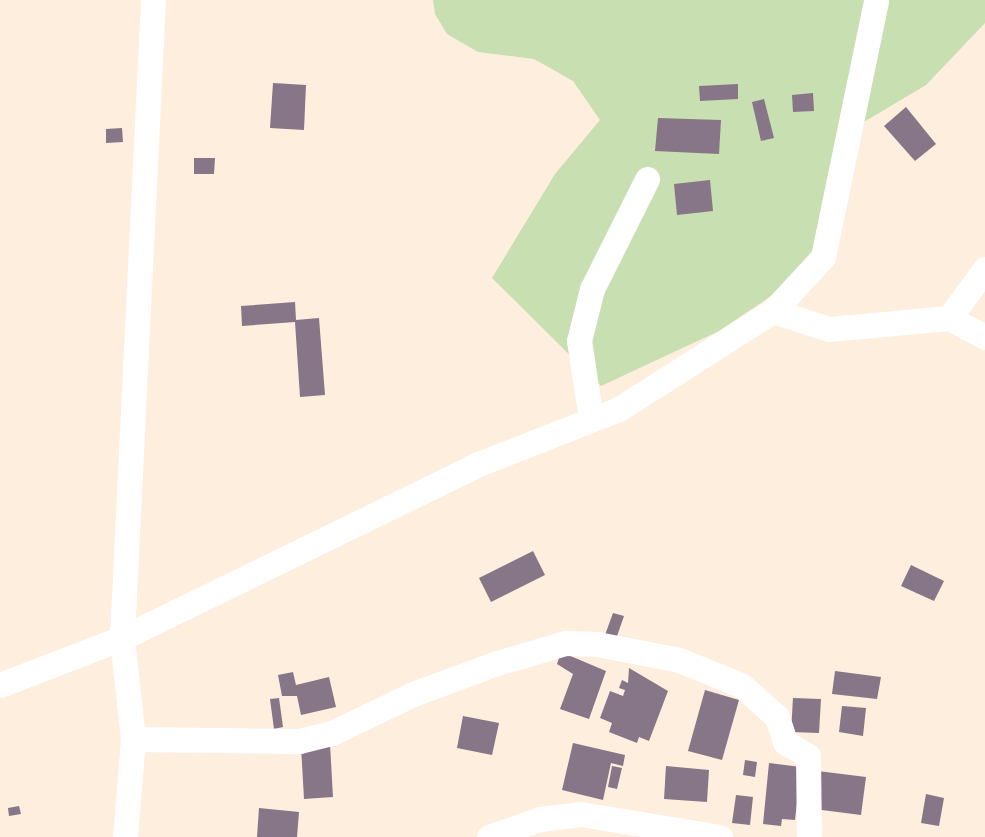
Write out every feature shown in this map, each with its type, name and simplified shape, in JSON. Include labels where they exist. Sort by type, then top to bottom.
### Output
[{"type":"street","points":[[125,837],[133,739],[122,638],[153,0]]},
{"type":"street","points":[[0,685],[122,638],[294,556],[382,508],[537,438],[619,409],[773,311],[823,257],[876,0]]},
{"type":"street","points":[[591,419],[579,341],[592,289],[647,179]]},
{"type":"street","points":[[949,318],[985,269]]},
{"type":"street","points":[[773,311],[829,329],[949,318],[985,337]]},
{"type":"street","points":[[133,739],[299,741],[332,733],[413,694],[497,663],[565,644],[597,644],[680,660],[741,685],[777,717],[785,742],[808,756],[810,837]]},
{"type":"street","points":[[489,837],[540,819],[581,814],[720,837]]},
{"type":"green space","points":[[433,0],[985,0],[985,23],[926,85],[837,138],[821,239],[786,286],[719,331],[601,386],[492,278],[555,174],[600,120],[573,81],[534,59],[478,52],[447,34],[435,14]]},
{"type":"building","points":[[273,83],[306,85],[304,130],[270,128]]},
{"type":"building","points":[[738,84],[738,99],[700,101],[699,86]]},
{"type":"building","points":[[813,93],[814,111],[793,112],[792,95]]},
{"type":"building","points":[[764,99],[774,138],[761,141],[752,102]]},
{"type":"building","points":[[906,107],[936,144],[915,161],[884,126]]},
{"type":"building","points":[[658,118],[721,120],[719,154],[655,151]]},
{"type":"building","points":[[122,128],[123,142],[106,143],[106,129]]},
{"type":"building","points":[[194,158],[215,158],[214,174],[194,174]]},
{"type":"building","points":[[710,180],[713,211],[677,215],[674,184]]},
{"type":"building","points":[[295,302],[296,320],[319,318],[325,395],[300,397],[295,322],[242,326],[241,306]]},
{"type":"building","points":[[533,551],[545,575],[491,602],[479,578]]},
{"type":"building","points":[[911,565],[944,581],[934,601],[901,586]]},
{"type":"building","points":[[613,613],[624,616],[616,639],[605,635]]},
{"type":"building","points":[[561,652],[606,671],[589,719],[560,709],[573,674],[557,664]]},
{"type":"building","points":[[629,668],[668,691],[649,741],[639,737],[637,743],[609,732],[612,723],[600,718],[610,691],[623,696],[625,690],[619,688],[622,680],[628,683]]},
{"type":"building","points":[[835,671],[881,677],[877,699],[832,694]]},
{"type":"building","points":[[293,672],[296,685],[329,677],[336,707],[301,715],[297,696],[282,696],[278,675]]},
{"type":"building","points":[[705,690],[739,700],[722,760],[688,751]]},
{"type":"building","points":[[279,698],[283,727],[274,729],[270,699]]},
{"type":"building","points":[[793,698],[821,699],[819,733],[791,732]]},
{"type":"building","points":[[842,706],[866,708],[863,736],[839,732]]},
{"type":"building","points":[[463,716],[499,723],[492,755],[457,748]]},
{"type":"building","points":[[573,743],[625,755],[623,766],[611,763],[603,800],[562,790]]},
{"type":"building","points":[[330,744],[333,797],[304,799],[301,746]]},
{"type":"building","points":[[745,760],[757,762],[755,777],[743,775]]},
{"type":"building","points":[[769,763],[801,767],[795,820],[782,819],[781,826],[763,824]]},
{"type":"building","points":[[612,766],[622,768],[617,789],[608,787]]},
{"type":"building","points":[[666,766],[709,770],[707,802],[664,799]]},
{"type":"building","points":[[818,771],[866,777],[861,815],[814,809]]},
{"type":"building","points":[[926,794],[944,798],[939,826],[921,823]]},
{"type":"building","points":[[736,795],[753,797],[750,825],[732,823]]},
{"type":"building","points":[[19,806],[21,814],[9,816],[8,808]]},
{"type":"building","points":[[259,808],[299,812],[297,837],[257,837]]}]
